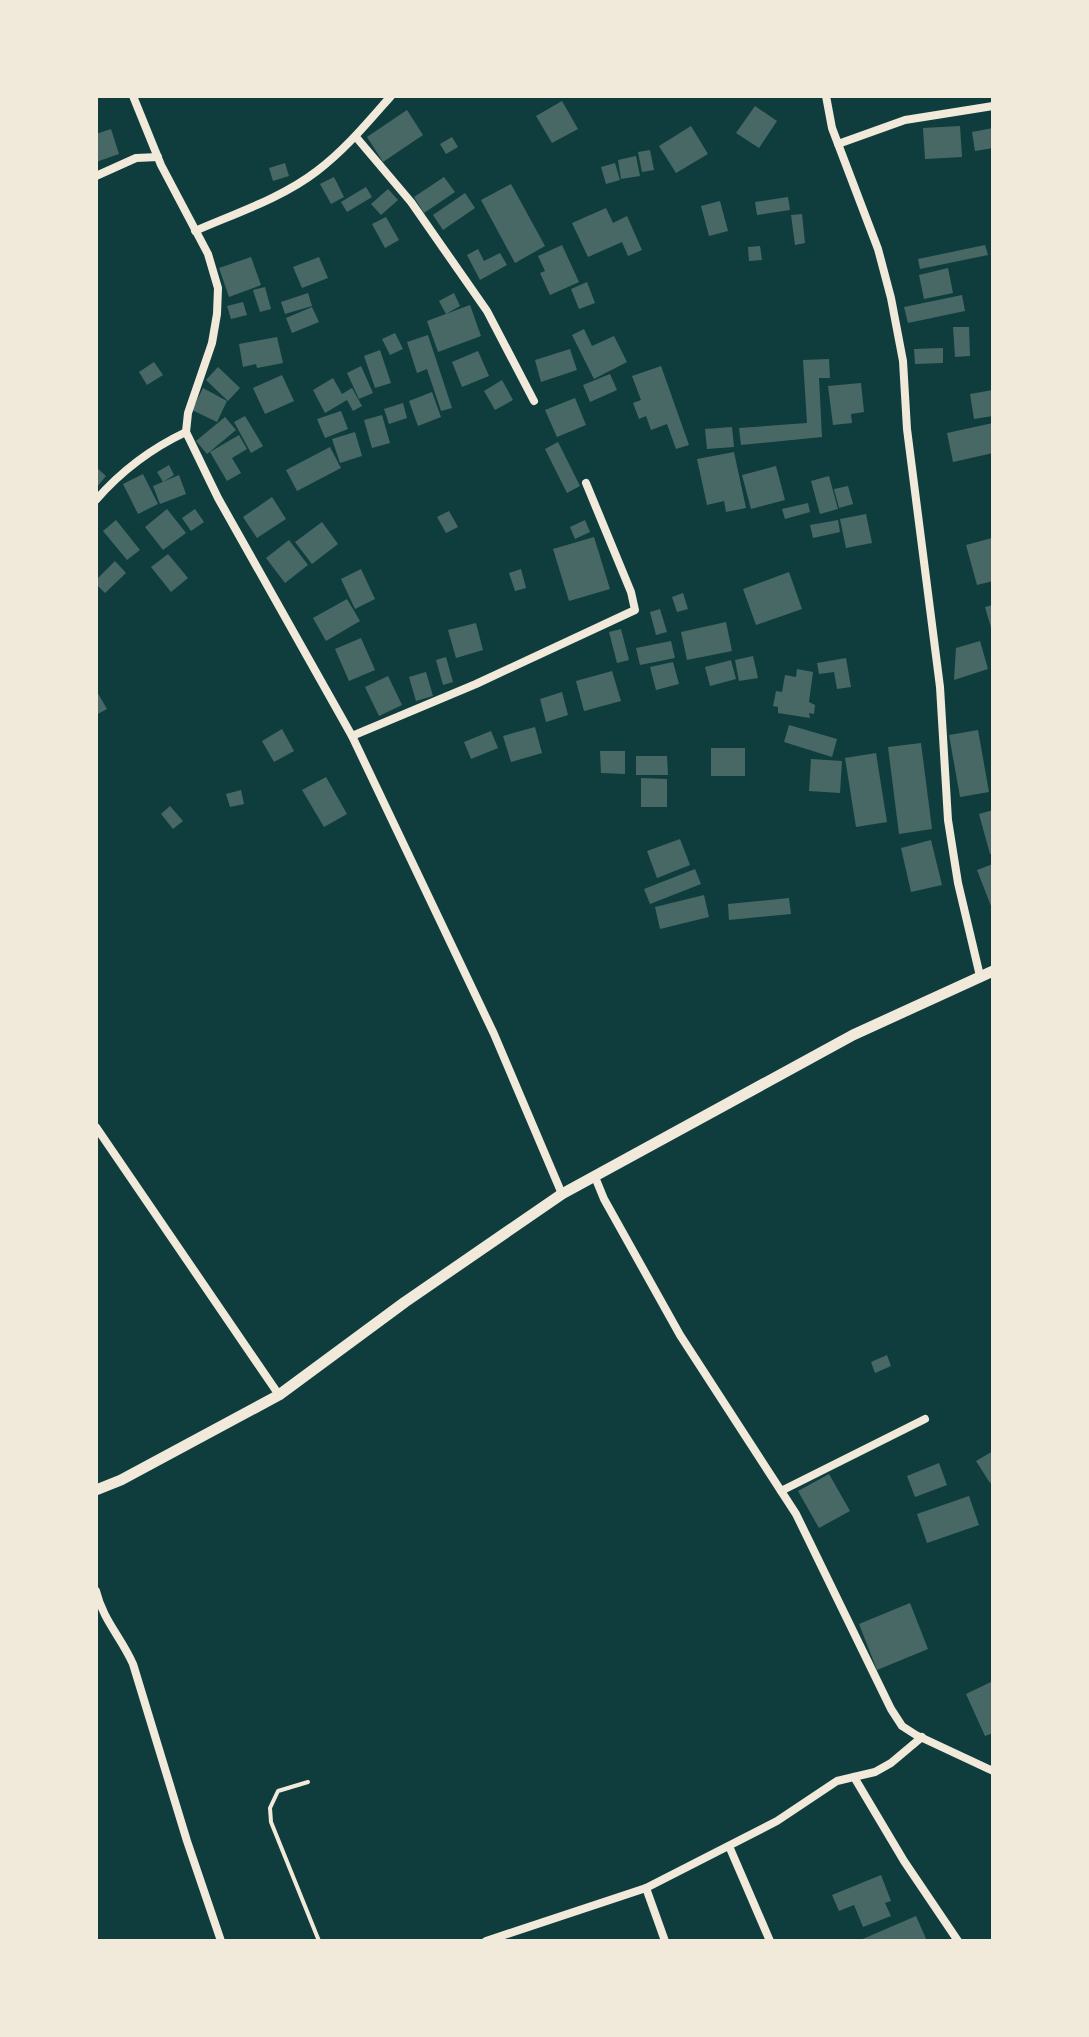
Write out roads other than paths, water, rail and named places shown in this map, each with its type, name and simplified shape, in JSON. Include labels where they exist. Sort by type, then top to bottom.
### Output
[{"type":"street","points":[[133,96],[158,157],[208,254],[218,288],[217,314],[208,358],[188,413],[186,432],[218,498],[352,736],[494,1034],[562,1194]]},
{"type":"street","points":[[195,231],[271,199],[316,172],[356,137],[391,96]]},
{"type":"street","points":[[826,96],[838,144],[878,249],[903,361],[907,429],[940,687],[948,820],[958,883],[980,976]]},
{"type":"street","points":[[838,144],[875,128],[905,120],[993,106]]},
{"type":"street","points":[[356,137],[411,202],[487,311],[534,401]]},
{"type":"street","points":[[96,176],[136,158],[158,157]]},
{"type":"street","points":[[96,500],[113,480],[154,447],[186,432]]},
{"type":"street","points":[[352,736],[476,684],[635,610],[631,592],[586,483]]},
{"type":"street","points":[[96,1490],[121,1480],[279,1395],[405,1302],[562,1194],[853,1035],[993,971]]},
{"type":"street","points":[[96,1127],[279,1395]]},
{"type":"street","points":[[595,1177],[604,1199],[680,1335],[796,1514],[902,1726],[993,1771]]},
{"type":"street","points":[[781,1491],[925,1419]]},
{"type":"street","points":[[96,1591],[102,1614],[122,1640],[133,1664],[221,1941]]},
{"type":"street","points":[[486,1941],[646,1888],[777,1821],[837,1781],[875,1772],[922,1737]]},
{"type":"street","points":[[854,1777],[904,1861],[958,1941]]},
{"type":"street","points":[[729,1846],[770,1941]]},
{"type":"street","points":[[646,1888],[665,1941]]},
{"type":"lane","points":[[308,1782],[278,1791],[270,1808],[271,1822],[319,1941]]}]
